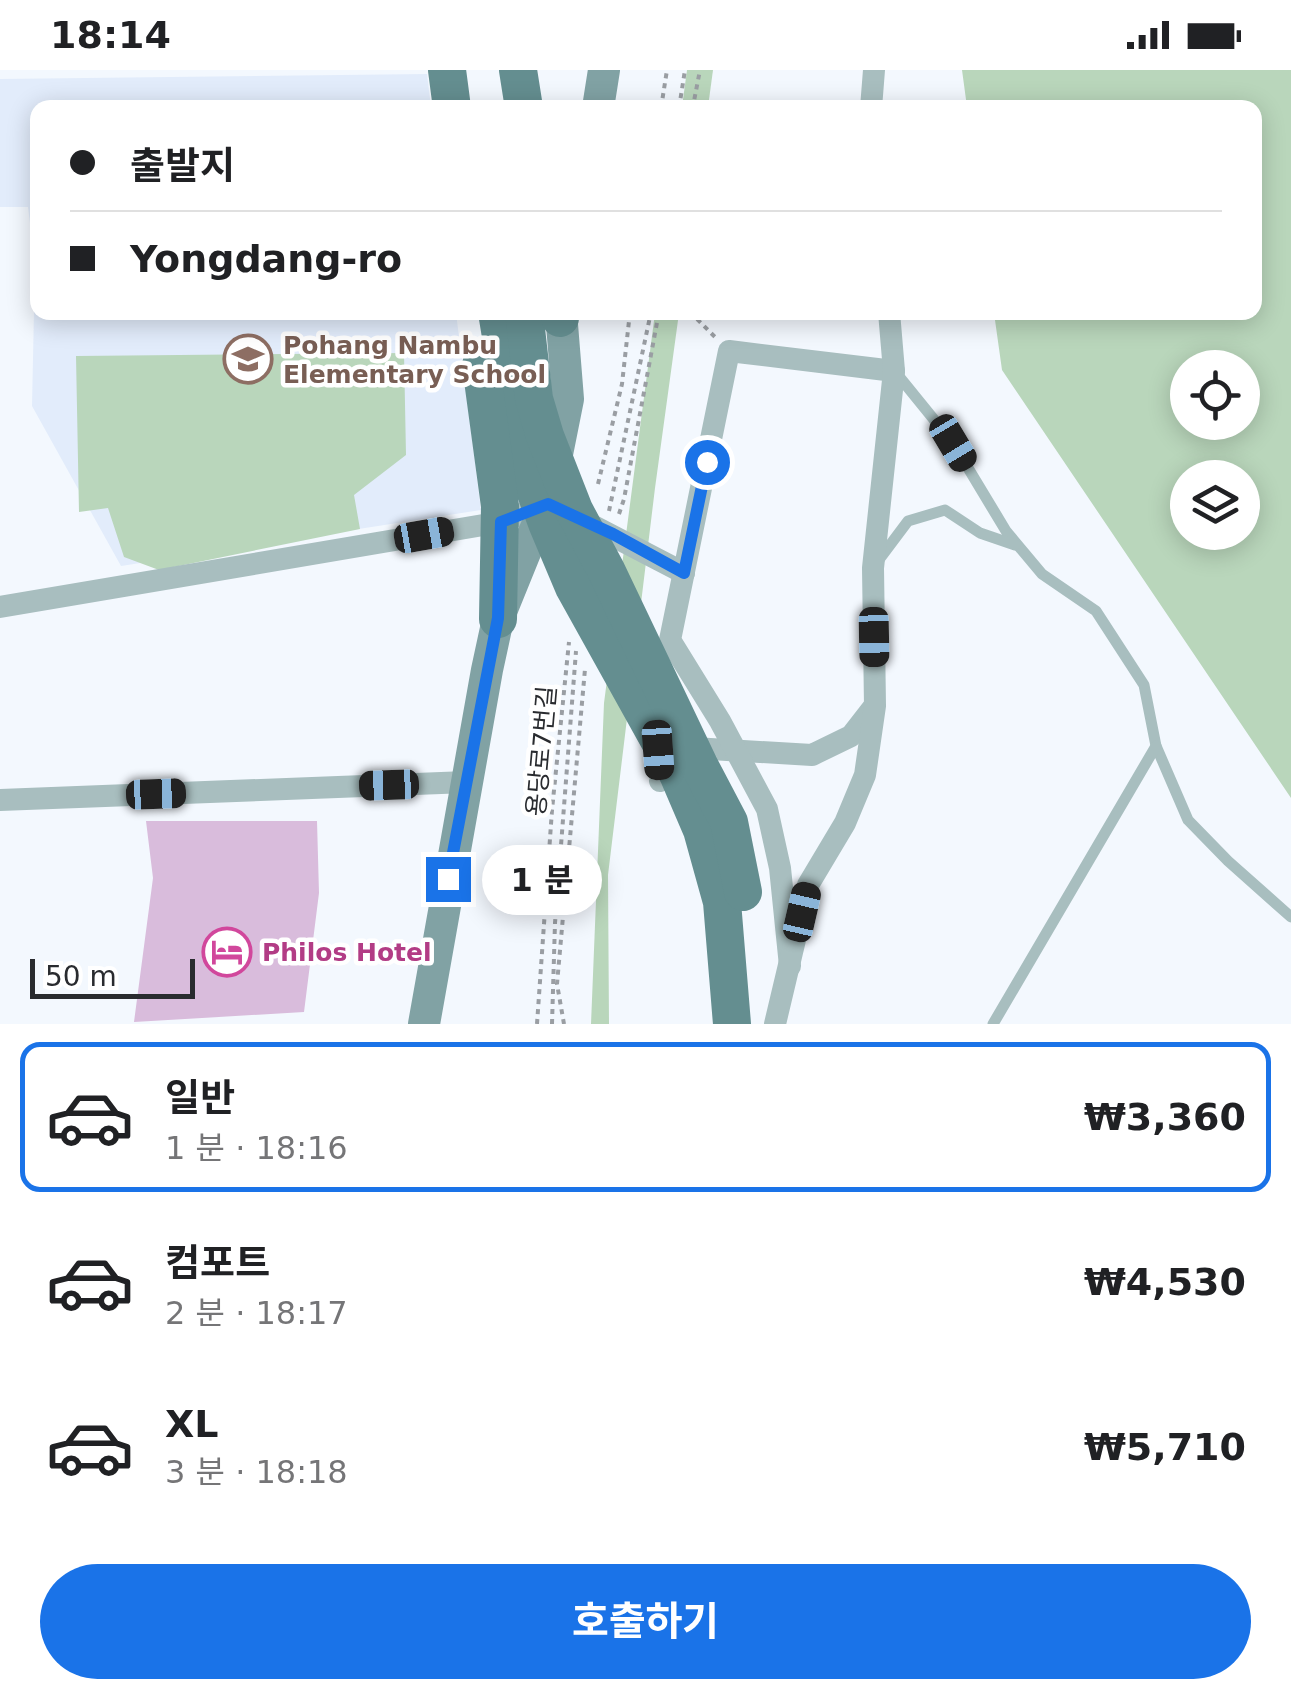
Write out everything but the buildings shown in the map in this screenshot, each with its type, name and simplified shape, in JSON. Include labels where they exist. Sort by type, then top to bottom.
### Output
[{"type":"main road","points":[[447,70],[451,100]]},
{"type":"main road","points":[[468,70],[471,100]]},
{"type":"main road","points":[[500,70],[503,100]]},
{"type":"main road","points":[[518,70],[523,100]]},
{"type":"main road","points":[[599,100],[604,70]]},
{"type":"main road","points":[[424,1024],[498,618],[501,522],[478,320]]},
{"type":"main road","points":[[499,320],[512,404],[530,477],[574,587],[678,774],[702,830],[744,899],[752,1024]]},
{"type":"main road","points":[[484,396],[543,380],[554,322]]},
{"type":"main road","points":[[554,322],[534,399],[544,436],[574,510],[729,822],[727,942],[732,1024]]},
{"type":"main road","points":[[498,618],[548,504],[568,399],[554,322]]},
{"type":"main road","points":[[670,640],[656,718],[660,781],[702,888],[713,944],[721,1024]]},
{"type":"street","points":[[872,100],[874,70]]},
{"type":"street","points":[[775,1024],[808,885],[845,824],[866,774],[874,706],[872,568],[894,371],[890,320]]},
{"type":"street","points":[[790,966],[780,868],[767,809],[720,721],[670,640],[729,351],[894,371]]},
{"type":"street","points":[[0,607],[501,522],[548,504],[684,573]]},
{"type":"street","points":[[660,781],[682,754],[694,748],[812,755],[850,736],[874,706]]},
{"type":"street","points":[[0,800],[467,782]]},
{"type":"lane","points":[[894,371],[953,443],[1006,531],[1042,574],[1096,611],[1144,686],[1156,746],[1188,820],[1291,917]]},
{"type":"lane","points":[[872,568],[908,521],[946,510],[980,533],[1019,546]]},
{"type":"lane","points":[[993,1024],[1156,746]]},
{"type":"path","points":[[661,100],[667,70]]},
{"type":"path","points":[[681,100],[685,70]]},
{"type":"path","points":[[694,100],[700,70]]},
{"type":"path","points":[[594,500],[622,384],[629,320]]},
{"type":"path","points":[[618,518],[609,511],[648,320]]},
{"type":"path","points":[[698,320],[729,351]]},
{"type":"path","name":"용당로7번길","points":[[537,1024],[552,810],[570,637]]},
{"type":"path","points":[[564,1024],[558,984],[584,670]]},
{"type":"shaded area","name":"Pohang Nambu Elementary School","points":[[427,74],[430,100],[30,100],[30,223],[28,207],[0,207],[0,79]]},
{"type":"shaded area","name":"Pohang Nambu Elementary School","points":[[34,320],[457,320],[481,510],[121,566],[32,406]]},
{"type":"green space","points":[[687,70],[713,70],[709,100],[683,100]]},
{"type":"green space","points":[[962,70],[1291,70],[1291,798],[1002,370],[995,320],[1262,320],[1262,100],[966,100]]},
{"type":"green space","points":[[654,320],[678,320],[608,875],[609,1024],[591,1024],[604,703]]},
{"type":"green space","points":[[404,353],[406,455],[354,495],[360,529],[159,570],[124,557],[108,508],[79,512],[76,356]]},
{"type":"place","name":"Pohang Nambu Elementary School","points":[[248,359]]},
{"type":"place","name":"Philos Hotel","points":[[227,952]]},
{"type":"route","points":[[448,879],[498,618],[501,522],[548,504],[684,573],[707,462]]}]
